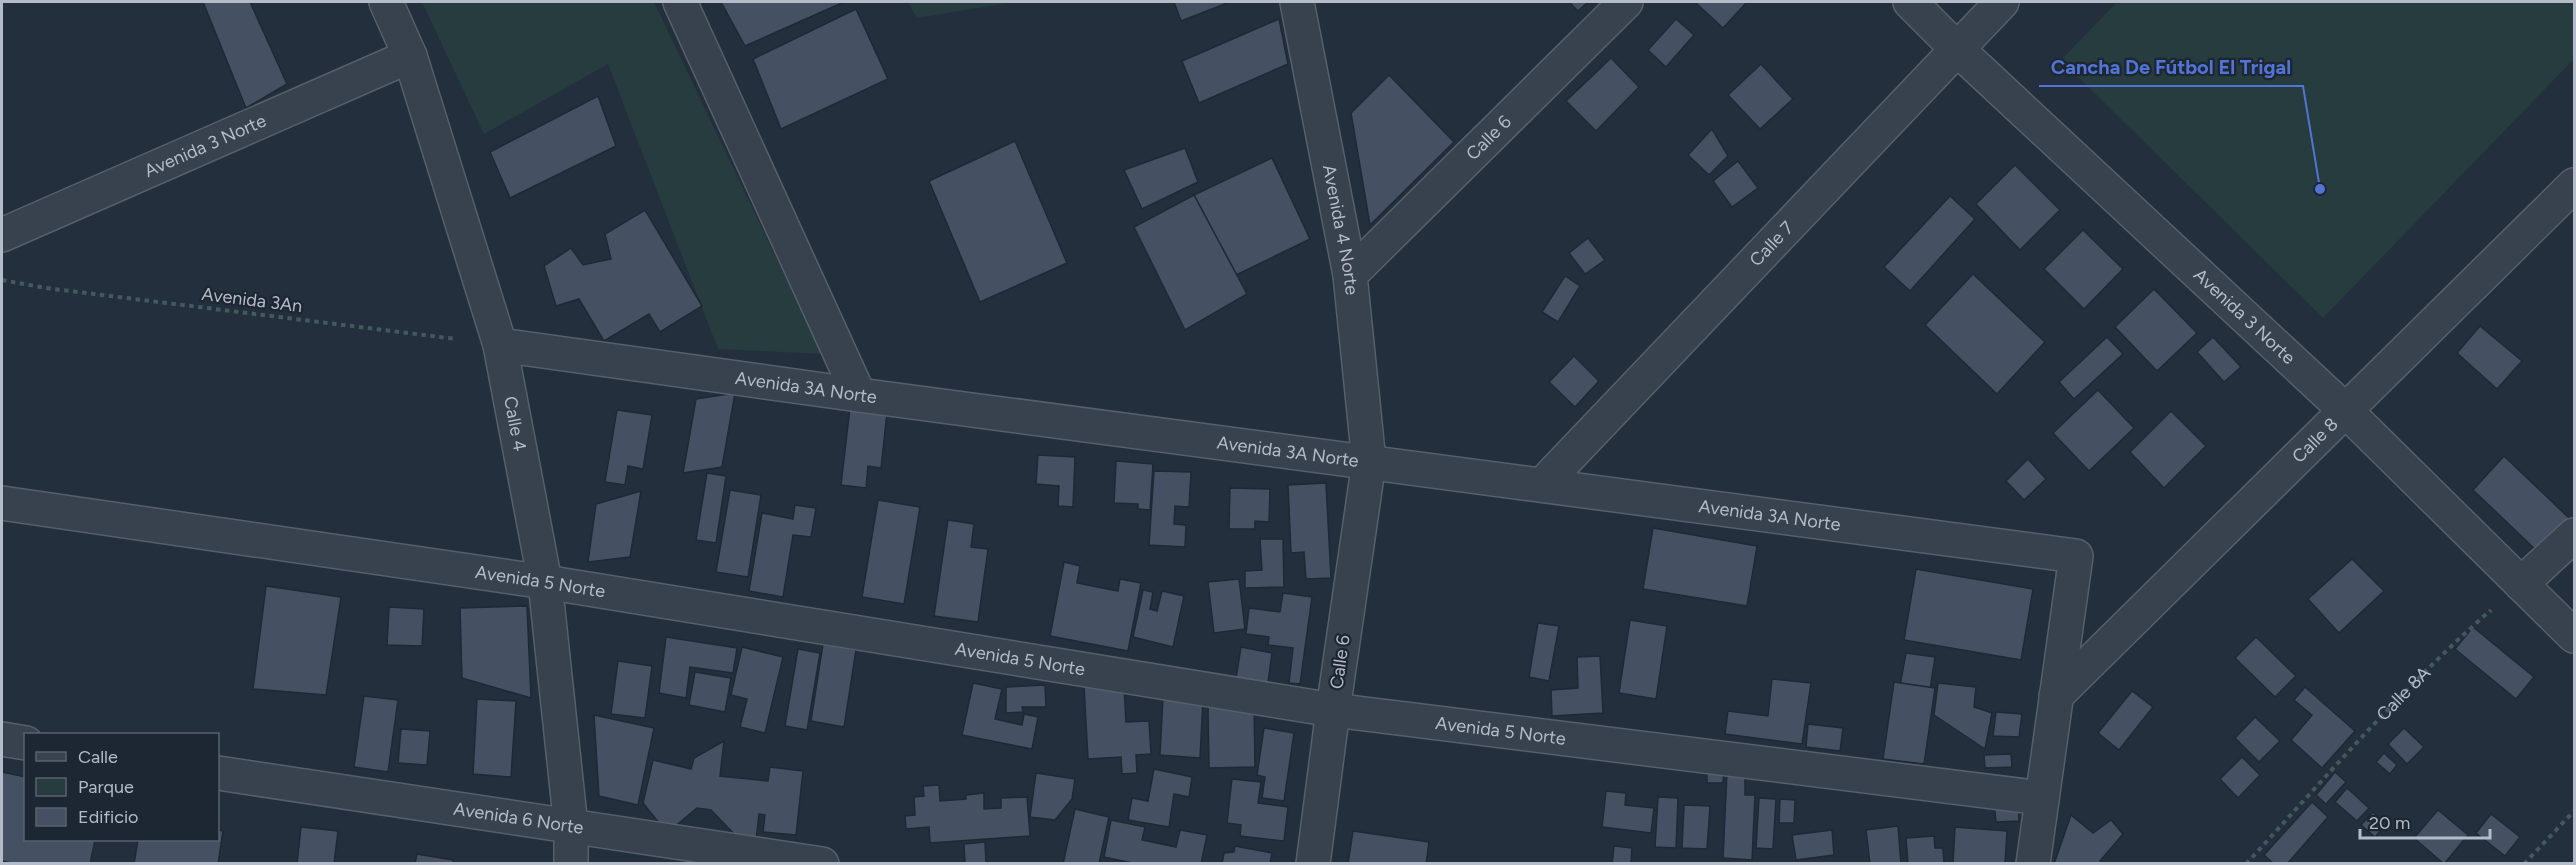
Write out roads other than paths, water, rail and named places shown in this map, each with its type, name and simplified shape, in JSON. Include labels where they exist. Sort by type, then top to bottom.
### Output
[{"type":"street","name":"Calle 4","points":[[386,2],[410,56],[501,345],[545,582],[571,827],[571,864]]},
{"type":"street","points":[[680,2],[859,395]]},
{"type":"street","name":"Avenida 4 Norte","points":[[1297,2],[1350,275],[1369,462]]},
{"type":"street","name":"Calle 6","points":[[1350,275],[1626,2]]},
{"type":"street","name":"Avenida 3 Norte","points":[[1910,2],[1956,48],[2346,411],[2574,636]]},
{"type":"street","name":"Calle 7","points":[[1542,485],[2002,2]]},
{"type":"street","name":"Avenida 3 Norte","points":[[2,235],[410,56]]},
{"type":"street","name":"Calle 8","points":[[2056,696],[2574,185]]},
{"type":"street","name":"Avenida 3A Norte","points":[[501,345],[859,395],[2076,556],[2056,696]]},
{"type":"street","name":"Calle 6","points":[[1313,864],[1369,462]]},
{"type":"street","name":"Avenida 5 Norte","points":[[2,503],[545,582],[1333,710],[2042,798]]},
{"type":"street","points":[[2521,584],[2574,535]]},
{"type":"street","points":[[2032,864],[2056,696]]},
{"type":"street","points":[[2,739],[24,743]]},
{"type":"street","name":"Avenida 6 Norte","points":[[219,772],[822,864]]},
{"type":"place","name":"Cancha De Fútbol El Trigal","points":[[2320,189]]}]
